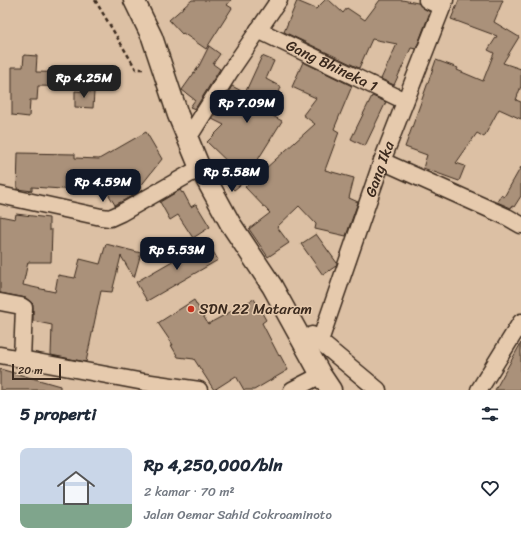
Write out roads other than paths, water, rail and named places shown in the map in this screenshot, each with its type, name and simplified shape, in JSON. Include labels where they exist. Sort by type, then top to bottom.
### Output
[{"type":"street","points":[[134,0],[152,37],[172,97],[200,168],[230,223],[272,286],[326,382],[292,390]]},
{"type":"street","points":[[188,140],[229,74],[279,0]]},
{"type":"street","points":[[427,0],[443,3]]},
{"type":"street","name":"Gang Ika","points":[[320,341],[382,161],[443,3]]},
{"type":"street","name":"Gang Bhineka 1","points":[[258,30],[405,101]]},
{"type":"street","points":[[382,161],[507,217],[521,225]]},
{"type":"street","points":[[0,195],[110,218],[200,168]]},
{"type":"street","points":[[0,302],[21,306],[24,308],[22,359]]},
{"type":"street","points":[[290,319],[320,341],[378,390]]},
{"type":"street","points":[[479,390],[520,325]]},
{"type":"street","points":[[0,355],[144,382],[199,390]]},
{"type":"place","name":"SDN 22 Mataram","points":[[191,309]]}]
